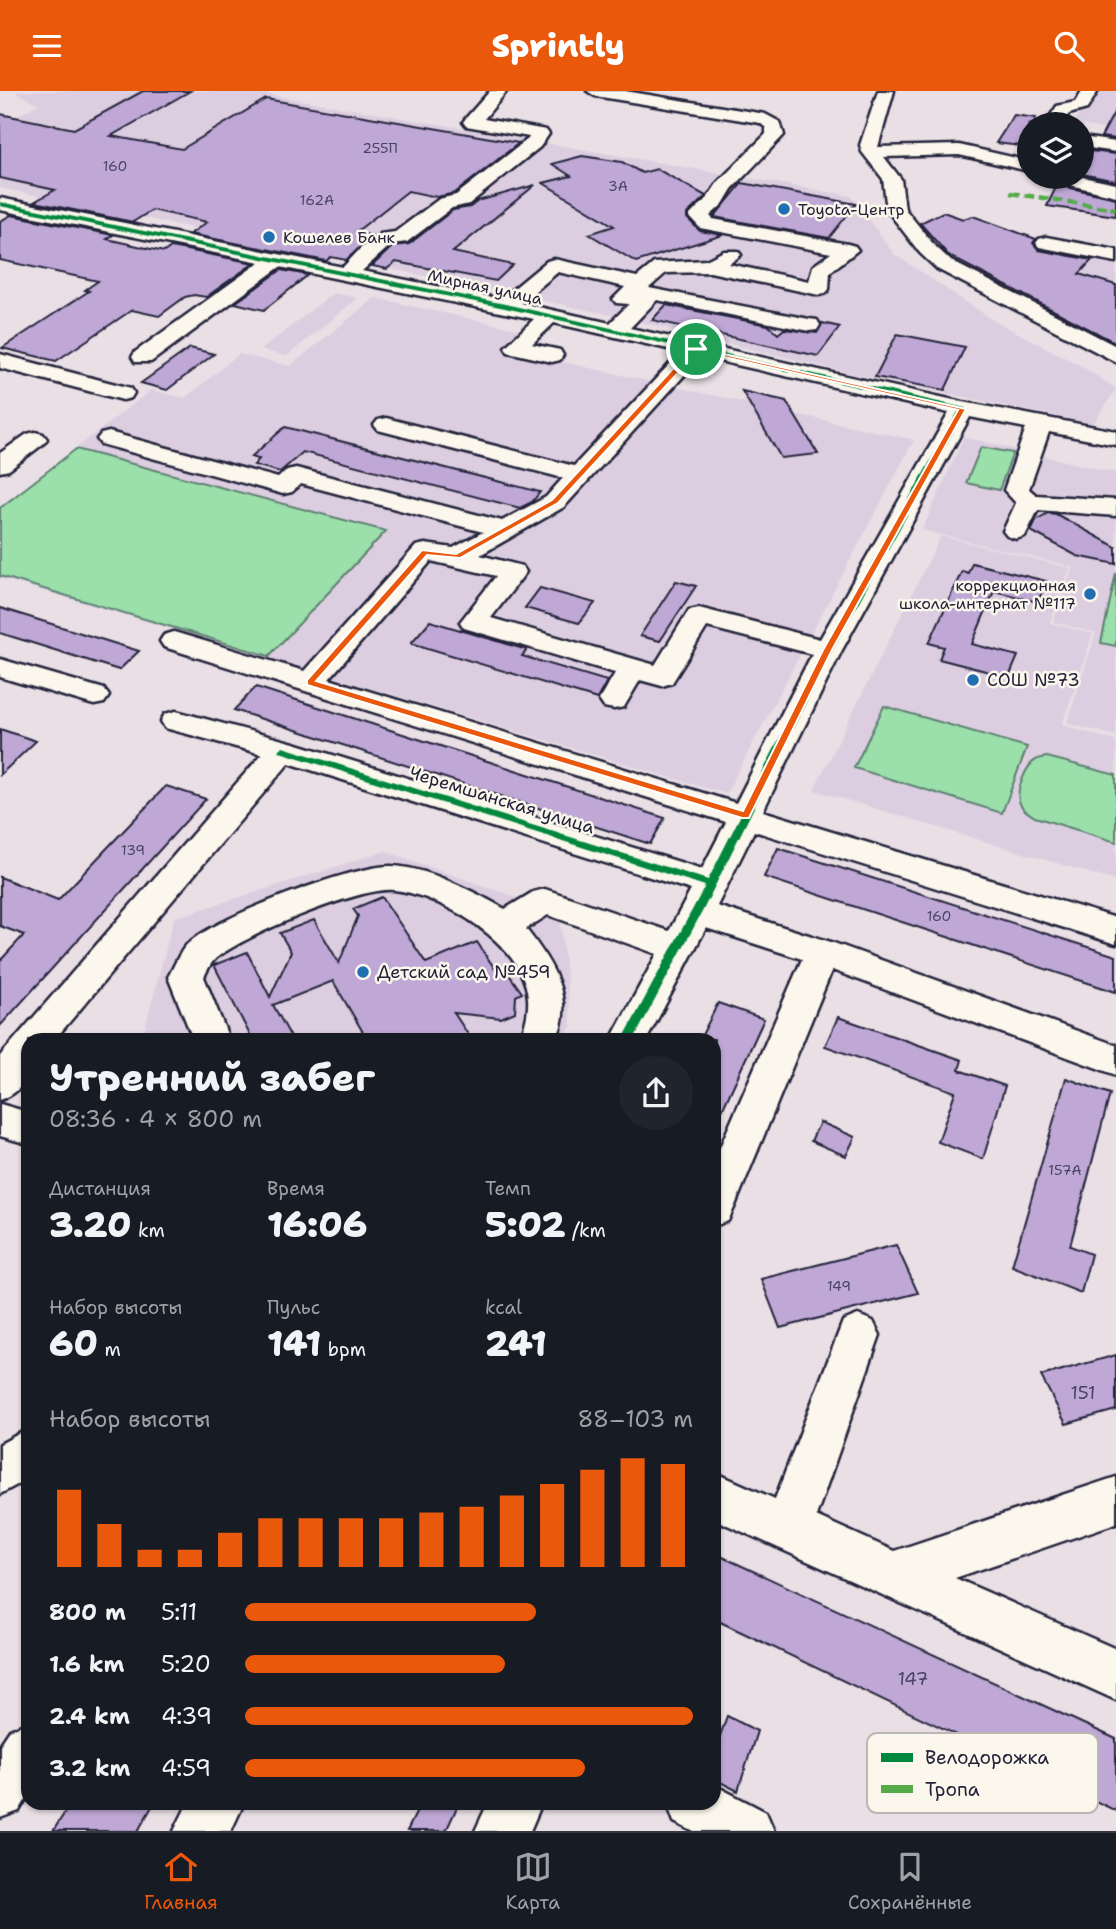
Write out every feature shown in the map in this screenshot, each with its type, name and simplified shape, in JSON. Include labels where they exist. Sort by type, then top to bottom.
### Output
[{"type":"street","points":[[347,275],[368,252],[387,238],[401,238],[446,203],[462,200],[534,143],[540,134],[472,122],[499,91]]},
{"type":"street","points":[[598,91],[765,119],[774,126],[775,135],[724,186],[716,200],[699,216],[707,224],[848,250],[820,270],[735,253],[710,266]]},
{"type":"street","points":[[886,91],[871,131],[869,145],[871,152],[892,179],[896,210],[927,249],[944,265],[1116,355]]},
{"type":"street","points":[[1061,112],[1081,105],[1090,91]]},
{"type":"street","points":[[1094,144],[1116,147]]},
{"type":"street","points":[[871,152],[959,151],[1017,163]]},
{"type":"street","points":[[1094,185],[1116,190]]},
{"type":"street","name":"Мирная улица","points":[[0,204],[505,306],[963,409],[1116,437]]},
{"type":"street","points":[[735,253],[742,230]]},
{"type":"street","points":[[1046,243],[1116,256]]},
{"type":"street","points":[[143,357],[276,260]]},
{"type":"street","points":[[505,306],[554,265],[641,284]]},
{"type":"street","points":[[614,308],[661,267],[710,266],[819,289],[820,270]]},
{"type":"street","points":[[614,331],[652,293],[809,325]]},
{"type":"street","points":[[550,316],[516,348],[552,355]]},
{"type":"street","points":[[457,557],[555,502],[696,349]]},
{"type":"street","points":[[0,361],[123,393]]},
{"type":"street","points":[[632,1033],[746,816],[828,650],[963,409]]},
{"type":"street","points":[[1040,423],[1016,490],[1029,502],[1116,508]]},
{"type":"street","points":[[386,425],[579,475]]},
{"type":"street","points":[[0,465],[35,439]]},
{"type":"street","points":[[109,439],[283,487],[296,475],[505,530]]},
{"type":"street","points":[[1016,531],[1029,502]]},
{"type":"street","points":[[310,683],[425,552],[457,557],[513,572],[474,622],[663,677],[699,616],[828,650]]},
{"type":"street","points":[[174,641],[1116,931]]},
{"type":"street","points":[[614,700],[632,668]]},
{"type":"street","points":[[2,670],[94,696]]},
{"type":"street","name":"Черемшанская улица","points":[[176,721],[283,750],[704,898],[822,951],[1116,1060]]},
{"type":"street","points":[[39,1033],[283,750]]},
{"type":"street","points":[[209,1033],[186,977],[201,951],[234,932],[283,911],[345,888],[390,878],[470,904],[504,926],[530,963],[546,996],[542,1033]]},
{"type":"street","points":[[504,926],[545,901],[678,948]]},
{"type":"street","points":[[721,1191],[822,951]]},
{"type":"street","points":[[0,1084],[21,1056]]},
{"type":"street","points":[[0,1120],[21,1126]]},
{"type":"street","points":[[788,1528],[858,1335]]},
{"type":"street","points":[[0,1471],[21,1457]]},
{"type":"street","points":[[721,1498],[1116,1675]]},
{"type":"street","points":[[894,1575],[1116,1500]]},
{"type":"street","points":[[0,1792],[21,1759]]},
{"type":"street","points":[[201,1831],[213,1810]]},
{"type":"street","points":[[502,1831],[512,1810]]},
{"type":"street","points":[[706,1810],[747,1831]]},
{"type":"shaded area","points":[[248,91],[851,196],[894,254],[993,320],[1083,367],[1116,389],[1093,424],[849,373],[607,314],[0,188],[0,125],[39,104],[16,93]]},
{"type":"shaded area","points":[[1100,91],[1116,91],[1116,131],[1094,127],[1094,112],[1080,112],[1091,107]]},
{"type":"shaded area","points":[[1057,245],[1116,259],[1116,301],[1028,274]]},
{"type":"shaded area","points":[[333,293],[358,298],[287,356],[261,350]]},
{"type":"shaded area","points":[[375,298],[522,330],[504,349],[914,440],[726,794],[0,578],[0,508],[151,390],[185,398],[239,354],[290,366]]},
{"type":"shaded area","name":"коррекционная школа-интернат №117","points":[[964,437],[1116,473],[1116,736],[1067,723],[1096,633],[1053,622],[1073,567],[922,530]]},
{"type":"shaded area","name":"СОШ №73","points":[[941,536],[1070,568],[1050,623],[1093,634],[1062,725],[1116,741],[1116,881],[814,790]]},
{"type":"shaded area","name":"Детский сад №459","points":[[385,851],[560,913],[571,1026],[567,1033],[144,1033],[174,918]]},
{"type":"green space","points":[[981,447],[1013,453],[999,490],[966,483]]},
{"type":"green space","points":[[76,449],[386,531],[269,656],[0,576],[0,508]]},
{"type":"green space","points":[[1116,573],[1116,646],[1101,643]]},
{"type":"green space","points":[[884,706],[1027,747],[1002,813],[854,768]]},
{"type":"green space","points":[[1047,757],[1116,775],[1116,842],[1035,817],[1026,811],[1018,796],[1025,772],[1036,760]]},
{"type":"building","points":[[143,91],[190,91],[111,136],[182,149],[266,99],[519,143],[455,193],[437,197],[408,191],[356,232],[373,236],[346,260],[331,257],[326,261],[190,234],[207,222],[152,210],[133,222],[34,202],[55,190],[0,178],[0,114],[74,129]]},
{"type":"building","points":[[1116,109],[1116,139],[1101,137]]},
{"type":"building","points":[[1014,115],[1017,115],[1017,146],[996,143]]},
{"type":"building","points":[[1094,151],[1116,154],[1116,181],[1094,176]]},
{"type":"building","points":[[582,156],[622,162],[642,173],[657,169],[706,196],[687,214],[687,218],[700,231],[723,235],[636,262],[589,234],[614,226],[543,183],[571,176],[552,164]]},
{"type":"building","name":"Toyota-Центр","points":[[742,183],[856,204],[829,238],[714,217]]},
{"type":"building","points":[[535,185],[453,252],[513,265],[496,281],[396,262],[387,269],[372,266],[393,246],[409,244],[453,210]]},
{"type":"building","points":[[1055,189],[1075,189],[1116,198],[1116,216],[1047,206]]},
{"type":"building","points":[[943,212],[963,219],[973,216],[1036,239],[1033,243],[1039,250],[1092,260],[1079,274],[1116,285],[1116,343],[949,256],[920,223]]},
{"type":"building","points":[[11,215],[113,235],[107,239],[164,252],[171,247],[254,263],[206,297],[185,297],[159,316],[132,310],[56,361],[2,348],[89,291],[85,290],[98,281],[0,260],[0,221]]},
{"type":"building","points":[[281,270],[308,275],[264,310],[235,303]]},
{"type":"building","points":[[666,305],[768,325],[778,334],[784,329],[817,333],[822,323],[840,327],[818,356],[652,320]]},
{"type":"building","points":[[897,334],[965,347],[945,390],[875,377]]},
{"type":"building","points":[[190,348],[214,354],[167,390],[141,383]]},
{"type":"building","points":[[742,391],[786,401],[818,454],[781,458]]},
{"type":"building","points":[[285,427],[540,492],[532,502],[520,508],[303,452],[280,472],[254,465],[259,459],[251,457]]},
{"type":"building","points":[[1048,513],[1056,514],[1116,547],[1116,564],[1077,556],[1031,531],[1036,520]]},
{"type":"building","points":[[972,563],[1046,581],[1038,602],[994,591],[972,644],[1018,656],[1009,677],[939,659],[944,647],[929,643],[962,571],[968,573]]},
{"type":"building","points":[[676,581],[696,586],[660,641],[640,636]]},
{"type":"building","points":[[540,588],[595,603],[579,623],[525,608]]},
{"type":"building","points":[[0,608],[139,651],[119,670],[0,633]]},
{"type":"building","points":[[430,621],[527,650],[522,656],[607,681],[597,699],[411,643]]},
{"type":"building","points":[[256,687],[665,818],[650,844],[234,710]]},
{"type":"building","points":[[0,729],[36,741],[0,775]]},
{"type":"building","points":[[166,786],[206,799],[0,1026],[0,961],[24,935],[0,926],[0,877],[58,900]]},
{"type":"building","points":[[778,848],[1116,956],[1116,992],[764,877]]},
{"type":"building","points":[[382,897],[426,963],[477,942],[495,969],[503,966],[522,993],[516,996],[515,1012],[501,1018],[454,1013],[467,1033],[363,1033],[333,981],[273,1005],[289,1033],[249,1033],[214,965],[247,952],[270,997],[291,952],[280,933],[314,920],[339,963],[358,916],[353,909]]},
{"type":"building","points":[[718,1003],[764,1019],[721,1113],[721,1033],[703,1033]]},
{"type":"building","points":[[838,1017],[962,1060],[959,1070],[1005,1086],[983,1159],[938,1142],[955,1092],[825,1046]]},
{"type":"building","points":[[1066,1078],[1110,1094],[1070,1246],[1091,1254],[1081,1293],[1012,1266]]},
{"type":"building","points":[[820,1122],[855,1137],[846,1156],[811,1141]]},
{"type":"building","points":[[896,1245],[918,1293],[780,1328],[761,1279]]},
{"type":"building","points":[[1116,1355],[1116,1410],[1066,1424],[1041,1376]]},
{"type":"building","points":[[721,1556],[1116,1739],[1116,1811],[1098,1802],[1098,1733],[953,1733],[721,1622]]},
{"type":"building","points":[[727,1716],[757,1731],[738,1791],[721,1782],[721,1733]]},
{"type":"building","points":[[66,1810],[150,1810],[138,1831],[53,1831]]},
{"type":"building","points":[[418,1810],[456,1810],[446,1831],[407,1831]]},
{"type":"marked path","points":[[1010,193],[1116,209]]},
{"type":"cycle path","points":[[0,204],[505,306],[963,409],[828,650],[697,912],[632,1033]]},
{"type":"cycle path","points":[[283,750],[710,884]]},
{"type":"place","name":"Toyota-Центр","points":[[784,209]]},
{"type":"place","name":"Кошелев Банк","points":[[269,237]]},
{"type":"place","name":"коррекционная школа-интернат №117","points":[[1090,594]]},
{"type":"place","name":"СОШ №73","points":[[973,680]]},
{"type":"place","name":"Детский сад №459","points":[[363,972]]},
{"type":"route","points":[[696,349],[963,409],[828,650],[746,816],[310,683],[425,552],[457,557],[555,502],[696,349]]}]
